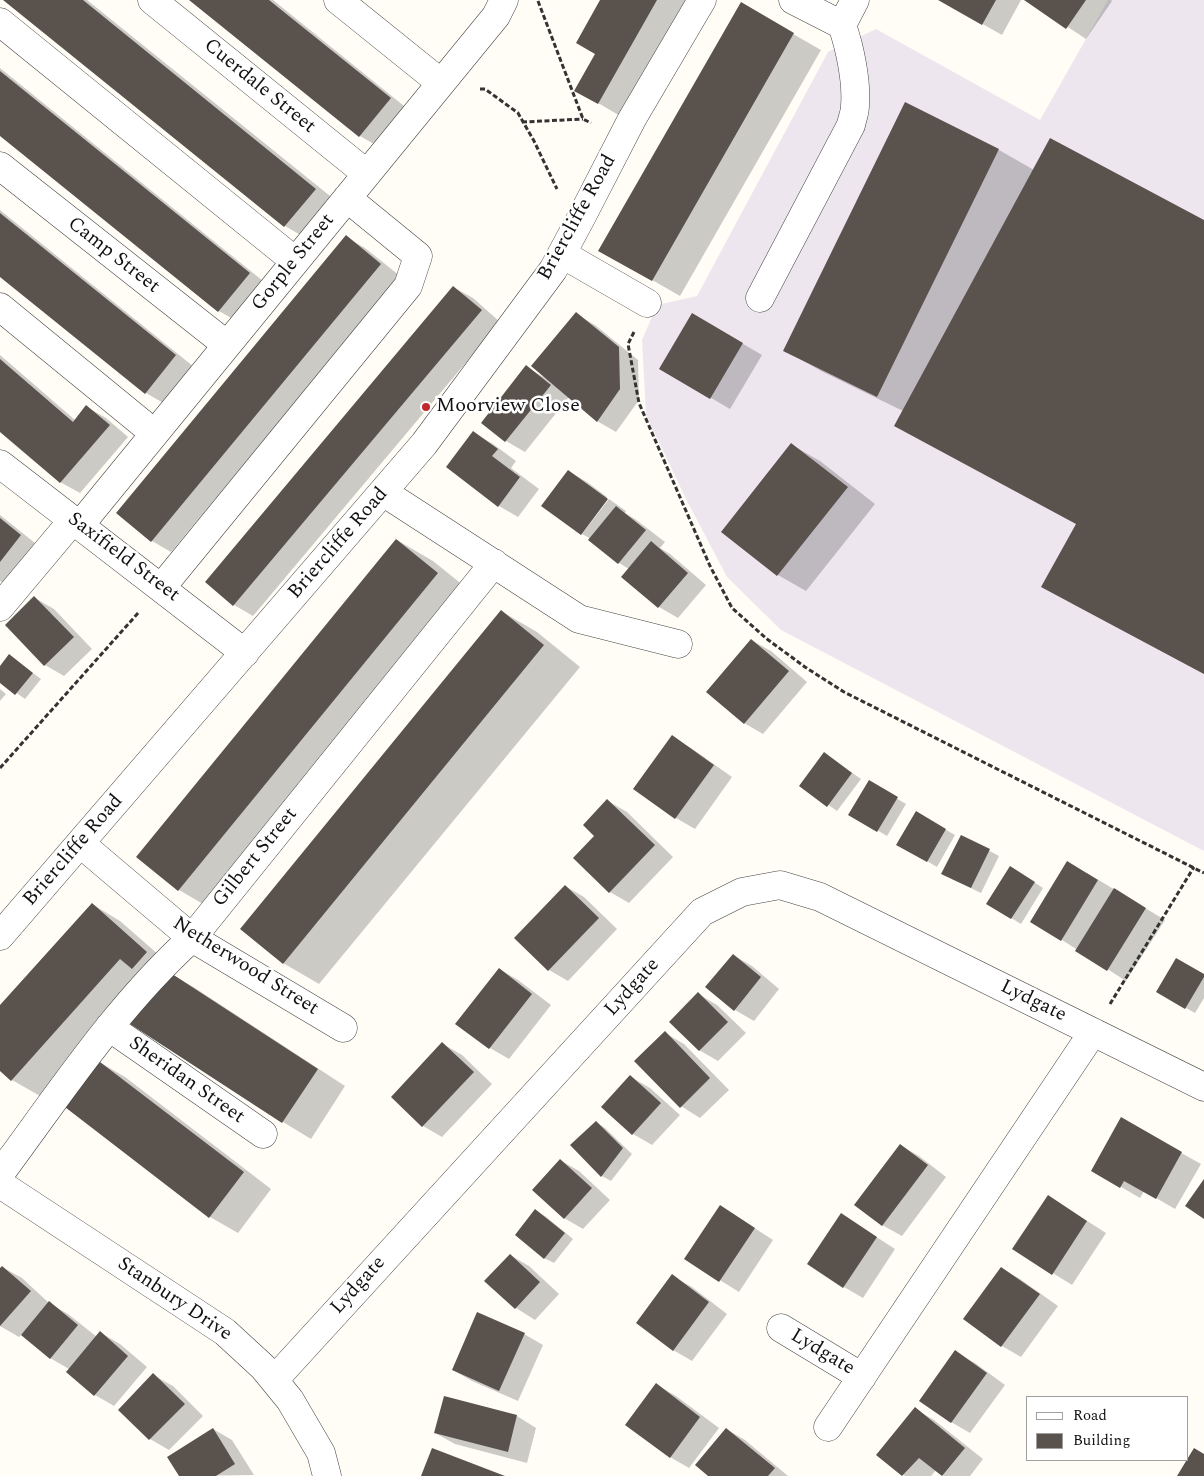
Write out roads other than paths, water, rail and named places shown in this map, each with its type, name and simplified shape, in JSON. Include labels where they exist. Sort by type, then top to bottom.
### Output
[{"type":"street","name":"Cuerdale Street","points":[[152,0],[367,174]]},
{"type":"street","points":[[338,0],[441,83]]},
{"type":"street","name":"Gorple Street","points":[[0,607],[154,433],[496,16],[504,0]]},
{"type":"street","name":"Briercliffe Road","points":[[0,936],[424,444],[553,270],[582,218],[627,128],[702,0]]},
{"type":"street","points":[[760,298],[850,125],[855,107],[854,85],[846,37],[842,25],[793,0]]},
{"type":"street","points":[[842,25],[855,0]]},
{"type":"street","points":[[0,22],[295,261]]},
{"type":"street","name":"Camp Street","points":[[0,166],[227,345]]},
{"type":"street","points":[[161,588],[408,286],[418,256],[347,198]]},
{"type":"street","points":[[562,254],[647,303]]},
{"type":"street","points":[[0,307],[154,433]]},
{"type":"street","name":"Saxifield Street","points":[[0,464],[245,653]]},
{"type":"street","points":[[384,492],[579,618],[678,644]]},
{"type":"street","name":"Gilbert Street","points":[[0,1174],[109,1027],[162,965],[192,938],[494,563]]},
{"type":"street","name":"Netherwood Street","points":[[80,844],[192,938],[343,1028]]},
{"type":"street","name":"Lydgate","points":[[274,1380],[702,912],[742,892],[780,885],[820,897],[1204,1087]]},
{"type":"street","name":"Sheridan Street","points":[[109,1027],[263,1134]]},
{"type":"street","name":"Lydgate","points":[[828,1428],[1093,1032]]},
{"type":"street","name":"Stanbury Drive","points":[[0,1184],[225,1332],[263,1367],[290,1400],[321,1453],[327,1476]]},
{"type":"street","name":"Lydgate","points":[[781,1328],[862,1378]]},
{"type":"place","name":"Moorview Close","points":[[426,407]]}]
